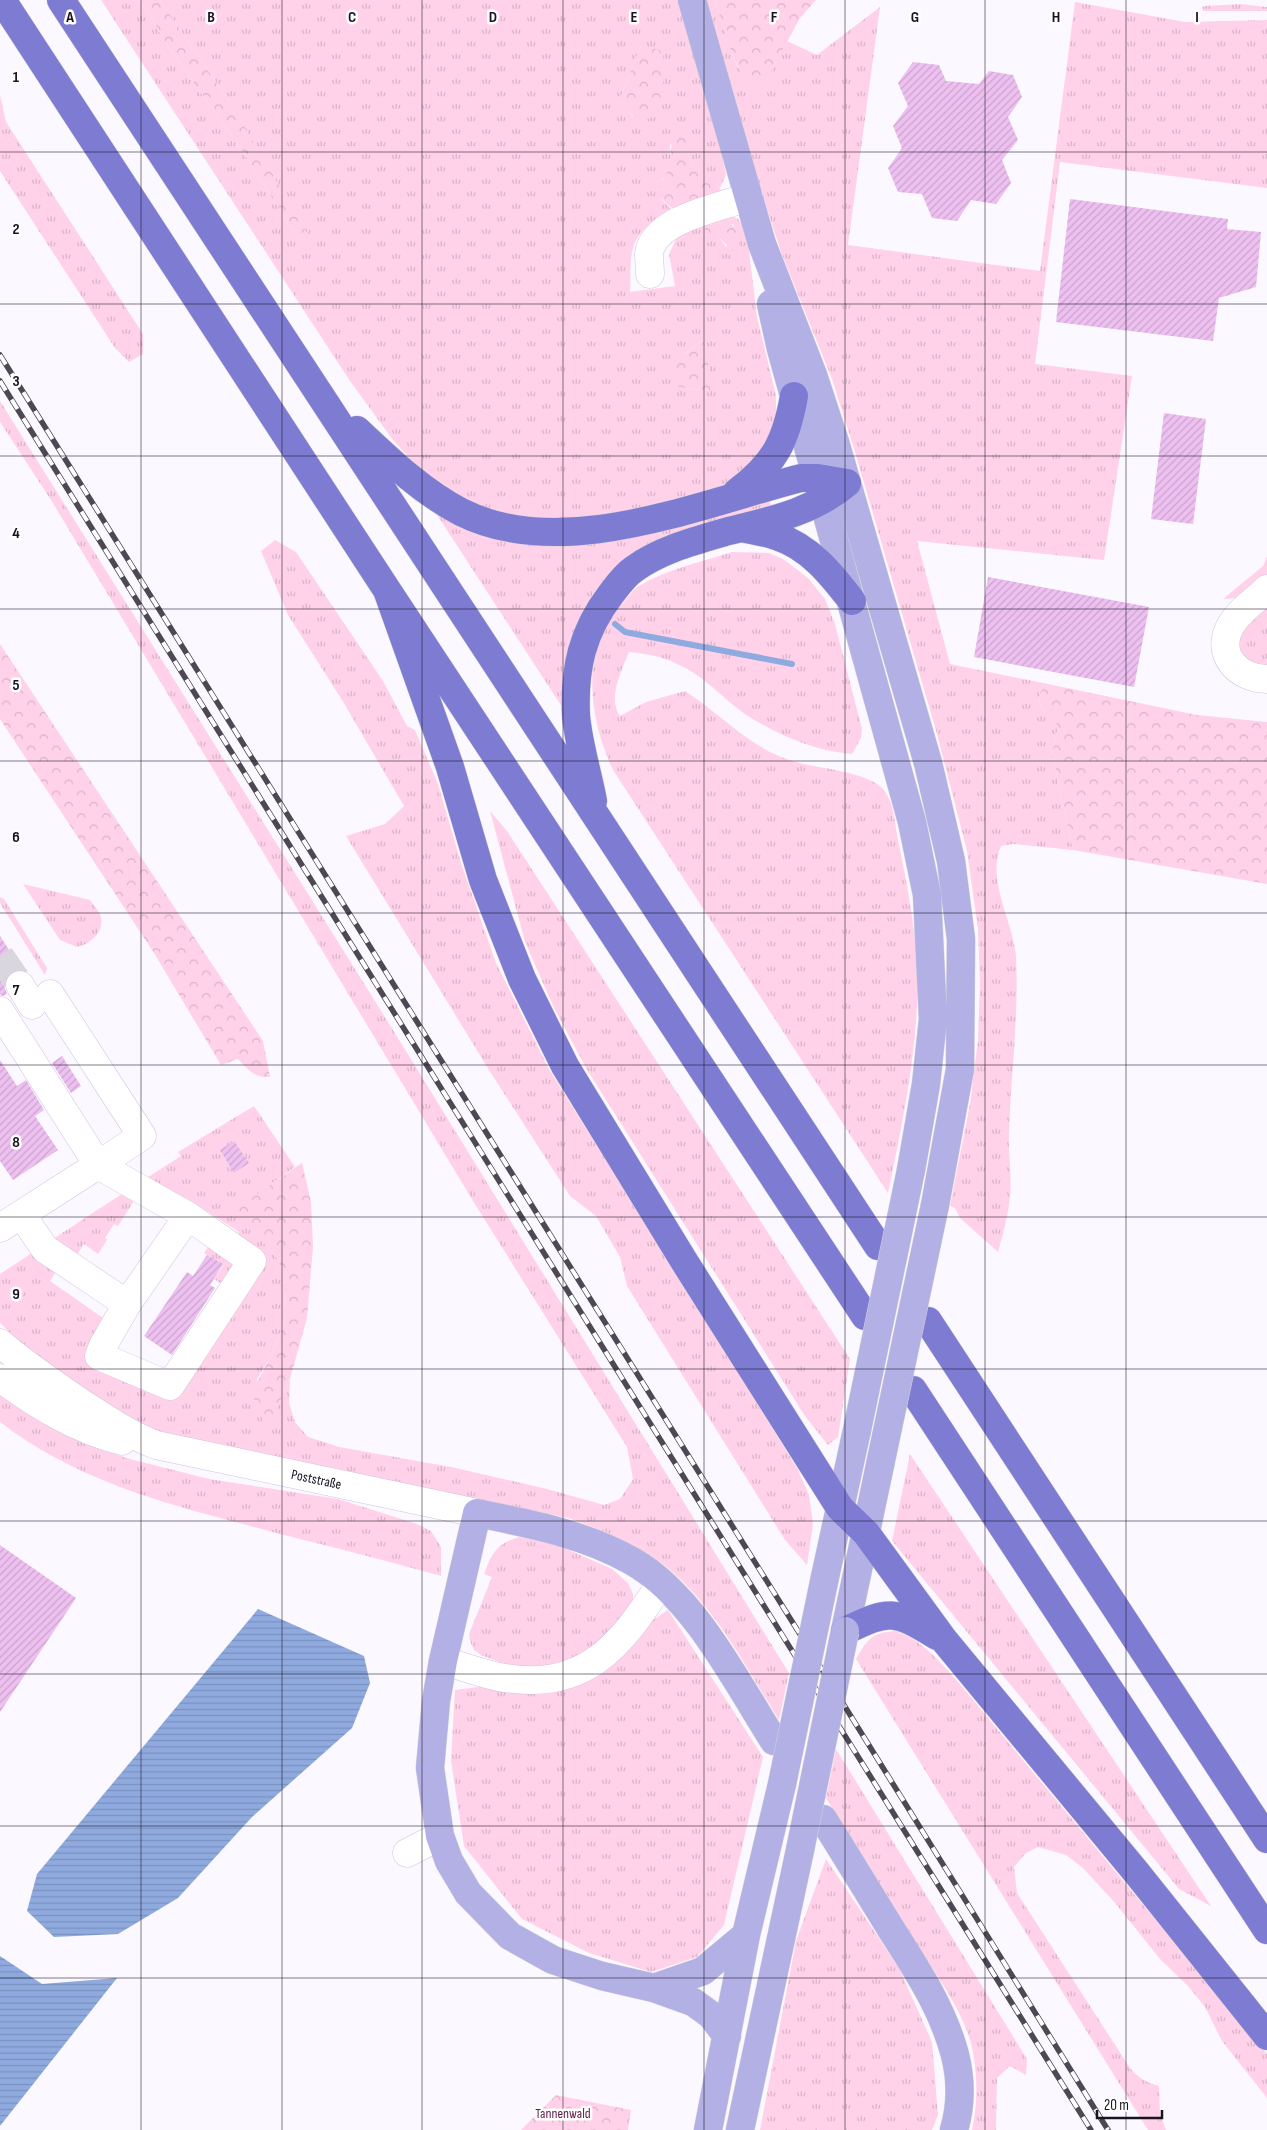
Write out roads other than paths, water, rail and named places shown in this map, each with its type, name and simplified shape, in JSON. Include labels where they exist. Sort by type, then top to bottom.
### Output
[{"type":"highway","points":[[2,0],[387,590],[865,1316]]},
{"type":"highway","points":[[61,0],[324,398],[878,1246]]},
{"type":"highway","points":[[729,498],[758,476],[772,459],[781,444],[790,422],[794,396]]},
{"type":"highway","points":[[324,398],[396,467],[430,493],[462,512],[504,527],[540,532],[571,532],[627,524],[683,512],[801,478],[821,489]]},
{"type":"highway","points":[[596,814],[576,717],[576,676],[583,644],[596,613],[632,570],[654,557],[690,542],[804,510],[821,489],[847,483]]},
{"type":"highway","points":[[740,528],[776,536],[797,546],[815,558],[833,576],[852,602]]},
{"type":"highway","points":[[387,590],[450,767],[483,880],[522,979],[565,1066],[684,1261],[840,1508],[866,1533],[944,1640],[1136,1872],[1267,2036]]},
{"type":"highway","points":[[928,1321],[1267,1839]]},
{"type":"highway","points":[[913,1390],[1267,1930]]},
{"type":"highway","points":[[845,1631],[878,1617],[888,1615],[907,1618],[944,1640]]},
{"type":"main road","points":[[692,0],[762,244],[813,375],[847,483],[928,763],[951,861],[961,939],[960,1069],[935,1205],[740,2130]]},
{"type":"main road","points":[[708,2130],[746,1935],[776,1812],[911,1170],[926,1084],[933,1018],[927,895],[912,822],[794,396],[766,281],[762,244]]},
{"type":"main road","points":[[727,2036],[712,2014],[693,2002],[654,1988],[602,1976],[553,1960],[510,1936],[468,1893],[450,1861],[440,1836],[430,1768],[436,1701],[443,1661],[478,1513],[573,1535],[634,1562],[661,1583],[684,1605],[705,1632],[774,1741]]},
{"type":"main road","points":[[823,1818],[919,1974],[941,2016],[955,2055],[959,2085],[959,2113],[954,2130]]},
{"type":"main road","points":[[654,1988],[703,1971],[746,1935]]},
{"type":"street","points":[[650,274],[649,253],[657,235],[677,221],[748,197]]},
{"type":"street","points":[[1267,589],[1232,623],[1227,633],[1226,645],[1228,657],[1244,675],[1255,679],[1267,680]]},
{"type":"street","points":[[34,995],[142,1136],[7,1220],[45,1249],[127,1304]]},
{"type":"street","points":[[2,1020],[98,1165],[188,1216],[252,1261],[170,1386],[99,1356],[127,1304],[188,1216]]},
{"type":"street","name":"Poststraße","points":[[0,1343],[46,1378],[96,1412],[140,1440],[156,1446],[478,1513]]},
{"type":"street","name":"Poststraße","points":[[0,1378],[49,1410],[83,1428],[138,1446],[156,1446]]},
{"type":"street","points":[[443,1661],[499,1677],[537,1680],[559,1678],[575,1673],[608,1653],[618,1643],[661,1583]]},
{"type":"street","points":[[407,1853],[440,1836]]},
{"type":"water","points":[[258,1609],[364,1656],[370,1683],[352,1728],[252,1817],[178,1898],[118,1934],[54,1937],[27,1911],[37,1874]]},
{"type":"water","points":[[0,1956],[42,1984],[117,1978],[0,2126]]},
{"type":"waterway","points":[[615,624],[625,632],[792,664]]},
{"type":"tunnel","points":[[0,956],[20,985]]},
{"type":"railway","points":[[0,355],[1108,2130]]},
{"type":"railway","points":[[0,381],[1091,2130]]},
{"type":"park label","name":"Tannenwald","points":[[563,2113]]}]
